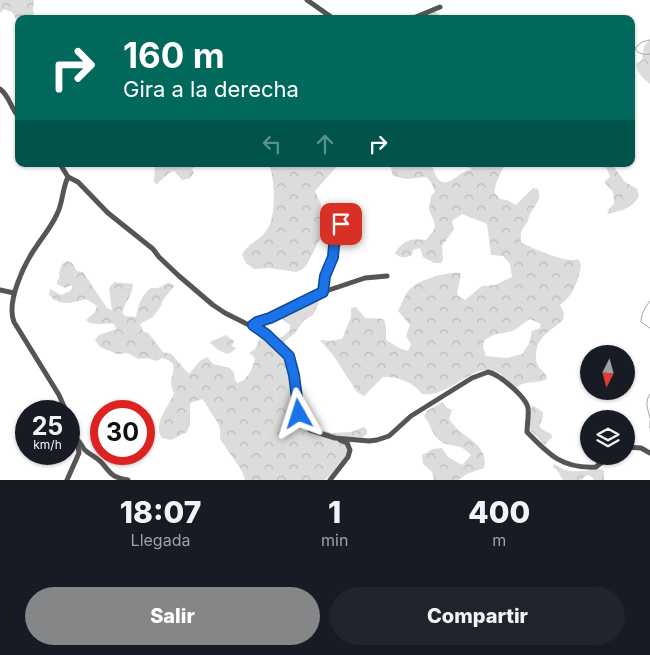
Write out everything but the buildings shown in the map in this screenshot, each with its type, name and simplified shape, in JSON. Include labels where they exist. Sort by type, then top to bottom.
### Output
[{"type":"street","points":[[307,0],[328,15]]},
{"type":"street","points":[[421,15],[440,7]]},
{"type":"street","points":[[0,88],[5,92],[15,113]]},
{"type":"street","points":[[62,167],[68,177],[78,182],[108,213],[153,249],[179,276],[219,310],[253,325],[267,335],[289,356],[294,375],[298,408],[305,424],[310,430],[339,439],[369,441],[389,436],[411,416],[472,378],[488,372],[499,376],[525,401],[528,410],[527,432],[560,462],[596,467],[599,465]]},
{"type":"street","points":[[61,400],[14,322],[11,311],[14,293],[35,248],[58,214],[68,177]]},
{"type":"street","points":[[323,292],[325,276],[333,257],[334,245],[337,239],[345,234],[341,222],[349,209]]},
{"type":"street","points":[[253,325],[323,292],[365,278],[387,276]]},
{"type":"street","points":[[0,290],[14,293]]},
{"type":"street","points":[[330,480],[348,457],[350,450],[347,443],[339,439]]},
{"type":"street","points":[[80,442],[85,450],[100,461],[110,474],[128,480]]},
{"type":"street","points":[[635,448],[642,448],[650,453]]},
{"type":"street","points":[[67,480],[74,465]]},
{"type":"green space","points":[[0,0],[34,0],[34,15],[15,15],[15,17],[12,12],[4,9],[0,13]]},
{"type":"green space","points":[[430,12],[437,12],[439,15],[424,15]]},
{"type":"green space","points":[[650,40],[650,84],[639,73],[636,64],[642,60],[644,46]]},
{"type":"green space","points":[[155,167],[194,167],[192,169],[194,173],[190,178],[182,180],[174,171],[157,184],[154,182]]},
{"type":"green space","points":[[270,167],[336,167],[315,191],[321,204],[320,215],[323,218],[320,239],[306,266],[296,272],[269,268],[254,269],[246,263],[242,255],[247,248],[260,238],[270,225],[274,198]]},
{"type":"green space","points":[[391,167],[433,167],[436,176],[443,182],[447,182],[472,169],[468,167],[504,167],[494,192],[500,199],[507,200],[516,205],[533,188],[538,189],[539,198],[522,231],[521,242],[558,257],[578,259],[581,265],[575,287],[565,302],[560,305],[564,313],[563,320],[545,334],[537,348],[537,363],[547,379],[522,384],[515,389],[498,372],[486,370],[469,376],[441,391],[432,394],[422,394],[410,383],[399,379],[383,377],[364,396],[357,392],[333,355],[320,340],[342,339],[351,317],[351,308],[356,307],[365,318],[384,320],[386,340],[408,351],[411,344],[406,336],[410,325],[398,311],[413,286],[434,277],[449,273],[461,273],[457,295],[465,300],[482,286],[495,285],[512,277],[510,264],[503,256],[491,255],[487,224],[462,214],[452,221],[454,229],[442,246],[443,260],[441,263],[434,263],[423,257],[420,248],[413,250],[412,255],[407,257],[397,255],[395,253],[401,245],[416,239],[426,240],[435,227],[429,210],[431,196],[435,192],[431,182],[426,177],[407,179],[393,176]],"holes":[[[530,319],[541,324],[540,328],[532,331],[529,344],[522,354],[507,358],[486,356],[483,347],[484,341],[487,338],[512,331]]]},
{"type":"green space","points":[[604,167],[614,167],[624,181],[637,189],[639,196],[633,204],[625,209],[607,214],[614,204],[613,192],[604,182],[610,177],[607,169]]},
{"type":"green space","points":[[67,261],[72,263],[77,271],[83,272],[107,308],[112,310],[109,288],[114,282],[133,284],[122,312],[125,316],[136,317],[142,297],[151,288],[158,288],[168,283],[175,285],[153,317],[140,324],[143,331],[149,334],[163,352],[171,354],[189,374],[200,361],[207,357],[213,364],[230,368],[234,373],[235,381],[238,383],[245,379],[251,370],[255,358],[249,353],[255,349],[259,340],[262,339],[270,345],[277,338],[282,337],[290,330],[290,325],[282,319],[282,316],[286,312],[315,299],[319,303],[313,315],[304,320],[295,333],[285,341],[283,356],[289,366],[292,380],[295,412],[314,422],[321,429],[331,433],[351,432],[364,427],[367,430],[367,434],[362,438],[355,437],[341,463],[325,480],[245,480],[242,471],[220,439],[219,426],[202,399],[190,403],[190,425],[187,432],[171,440],[162,438],[159,432],[160,421],[174,393],[171,384],[173,364],[162,358],[157,361],[147,358],[138,359],[128,353],[117,354],[100,347],[95,340],[99,335],[116,329],[114,324],[95,324],[86,320],[95,312],[97,306],[86,299],[62,303],[49,295],[50,289],[61,295],[70,291],[73,287],[71,285],[65,288],[57,284],[62,264]]},
{"type":"green space","points":[[226,335],[234,341],[232,346],[236,348],[227,354],[218,350],[210,343]]},
{"type":"green space","points":[[443,402],[446,407],[452,410],[449,419],[459,431],[476,444],[482,452],[485,462],[484,468],[467,474],[458,480],[434,480],[432,472],[423,464],[422,455],[433,449],[442,448],[448,457],[462,465],[471,455],[462,448],[439,440],[424,416],[428,410]]},
{"type":"green space","points":[[532,405],[543,412],[540,427],[551,434],[552,437],[545,445],[530,430],[529,417]]},
{"type":"green space","points":[[554,464],[570,471],[602,469],[604,471],[604,480],[594,480],[591,476],[587,475],[581,480],[563,480],[553,467]]},
{"type":"waterway","points":[[650,40],[642,42],[635,48],[641,54],[650,54]]},
{"type":"waterway","points":[[650,301],[646,306],[641,322],[650,328]]},
{"type":"waterway","points":[[650,394],[647,403],[650,418]]},
{"type":"waterway","points":[[650,421],[650,428]]},
{"type":"route","points":[[299,414],[297,389],[287,352],[253,325],[323,292],[325,276],[334,254],[335,241],[345,234],[341,224]]}]
